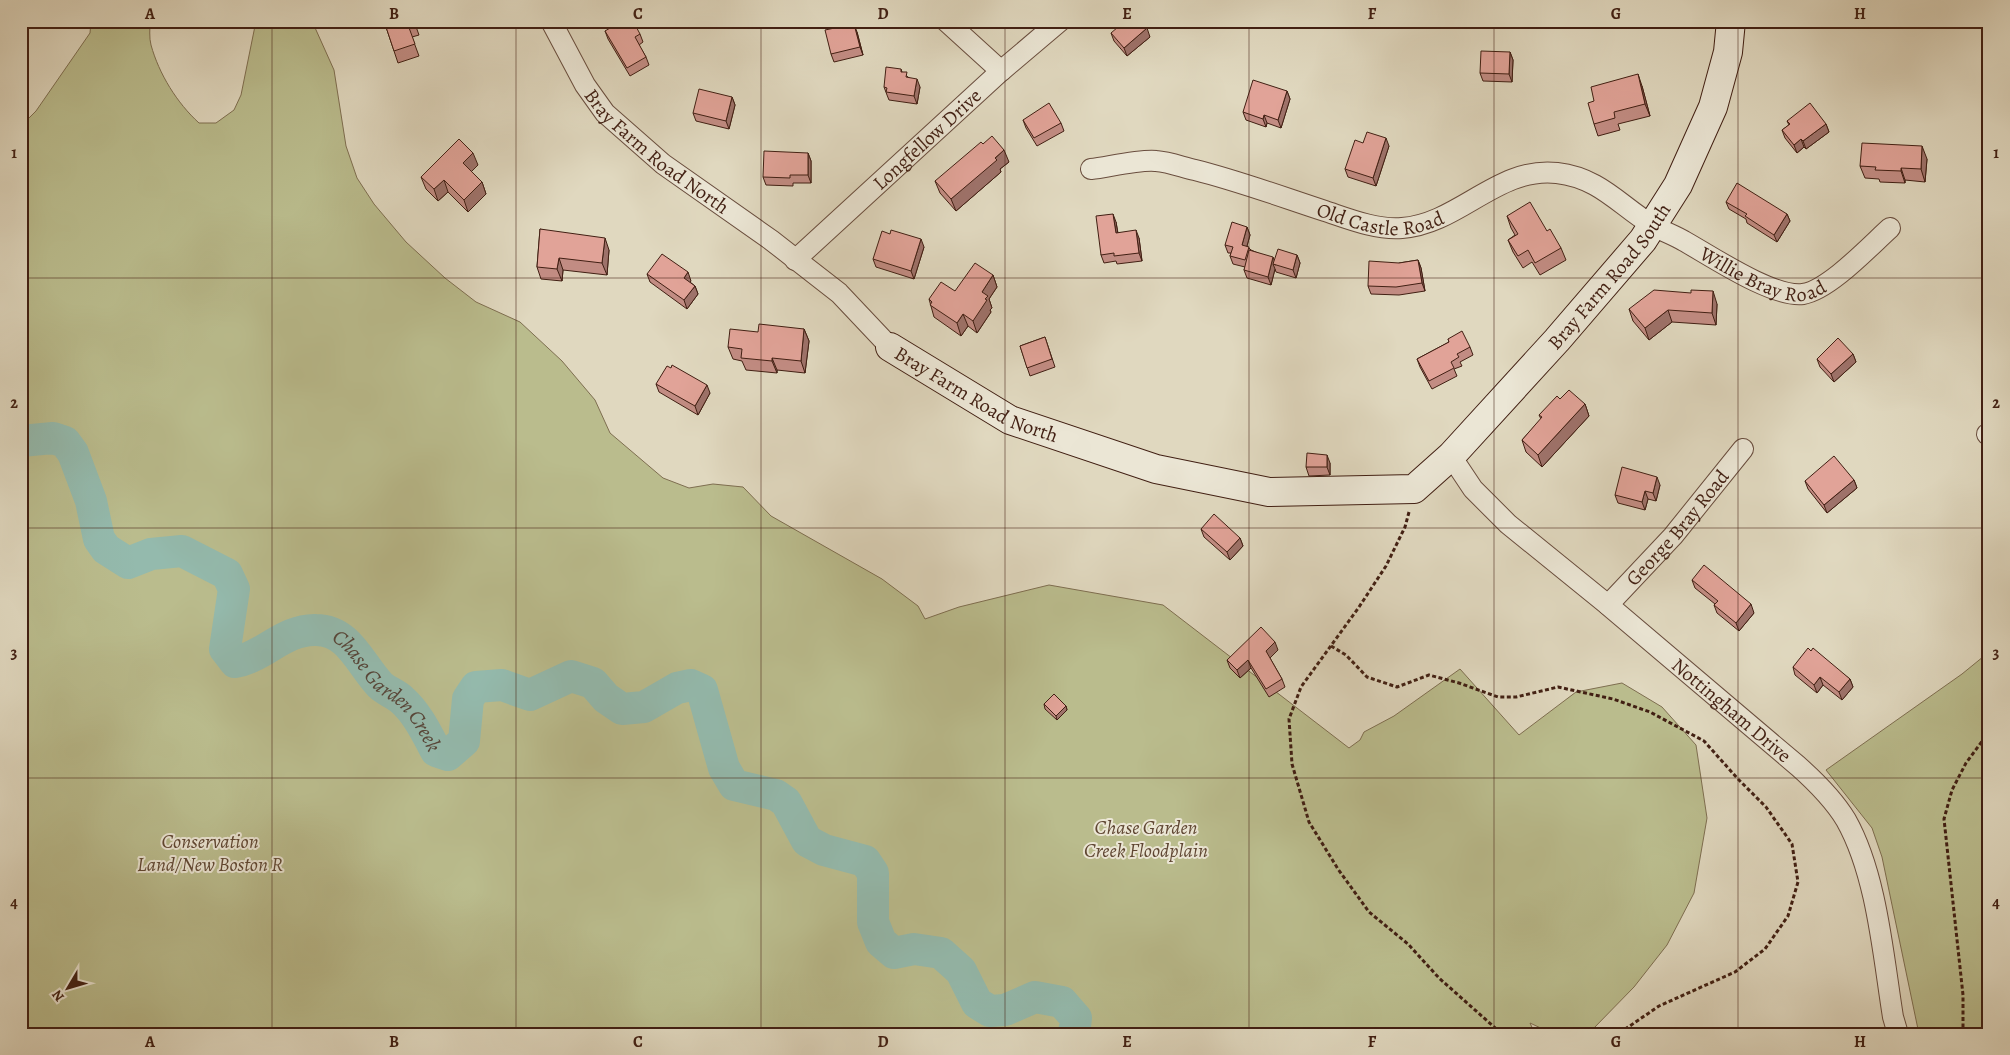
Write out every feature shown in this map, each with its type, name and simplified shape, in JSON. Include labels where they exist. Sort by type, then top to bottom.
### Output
[{"type":"street","name":"Bray Farm Road North","points":[[551,21],[584,85],[605,113],[663,164],[771,240],[839,293],[890,347],[1010,420],[1156,468],[1269,492],[1414,489]]},
{"type":"street","points":[[946,21],[1001,71]]},
{"type":"street","name":"Longfellow Drive","points":[[795,260],[1001,71],[1060,21]]},
{"type":"street","name":"Bray Farm Road South","points":[[1414,489],[1450,456],[1557,340],[1643,240],[1678,185],[1713,108],[1728,52],[1732,21]]},
{"type":"street","name":"Old Castle Road","points":[[1091,169],[1155,160],[1222,177],[1362,223],[1401,228],[1422,224],[1451,212],[1481,194],[1516,177],[1534,172],[1558,173],[1582,179],[1608,192],[1652,225]]},
{"type":"street","name":"Willie Bray Road","points":[[1652,225],[1761,284],[1782,291],[1803,294],[1824,286],[1890,228]]},
{"type":"street","name":"George Bray Road","points":[[1608,605],[1673,536],[1743,450]]},
{"type":"street","name":"Nottingham Drive","points":[[1450,456],[1473,489],[1508,524],[1608,605],[1820,786],[1845,819],[1856,840],[1867,870],[1898,1034]]},
{"type":"path","points":[[1414,489],[1405,527],[1386,566],[1301,686],[1289,719],[1292,764],[1309,822],[1338,869],[1369,912],[1408,944],[1439,978],[1502,1034]]},
{"type":"path","points":[[1330,646],[1346,655],[1367,678],[1397,687],[1429,675],[1498,697],[1516,697],[1558,687],[1613,699],[1650,712],[1704,741],[1766,807],[1792,844],[1798,882],[1788,916],[1765,949],[1735,972],[1659,1006],[1618,1034]]},
{"type":"path","points":[[1963,1034],[1963,995],[1944,819],[1952,790],[1966,762],[1989,732]]},
{"type":"green space","points":[[91,21],[150,21],[151,45],[154,56],[176,97],[199,123],[216,123],[234,110],[241,95],[256,21],[312,21],[334,70],[346,146],[357,178],[374,204],[406,242],[445,278],[476,302],[520,322],[562,361],[595,400],[610,433],[663,478],[689,488],[713,484],[743,487],[771,516],[882,579],[918,606],[925,619],[959,607],[1049,585],[1163,605],[1349,748],[1360,740],[1364,732],[1394,716],[1460,669],[1519,735],[1576,692],[1622,683],[1662,707],[1696,745],[1707,818],[1694,893],[1667,945],[1634,987],[1593,1029],[1547,1031],[1530,1023],[1535,1034],[21,1034],[21,126],[36,111],[90,33]]},
{"type":"green space","points":[[1989,652],[1989,1034],[1919,1034],[1882,857],[1872,828],[1826,770],[1962,674]]},
{"type":"building","points":[[384,21],[414,21],[414,23],[408,25],[415,44],[394,51]]},
{"type":"building","points":[[622,21],[633,21],[640,34],[635,37],[646,57],[627,68],[605,31]]},
{"type":"building","points":[[1125,21],[1141,21],[1147,28],[1124,48],[1111,33]]},
{"type":"building","points":[[854,24],[860,47],[831,54],[825,30]]},
{"type":"building","points":[[1481,51],[1510,52],[1509,74],[1480,73]]},
{"type":"building","points":[[886,67],[901,69],[901,72],[907,72],[906,77],[917,79],[914,96],[886,92],[887,88],[884,87]]},
{"type":"building","points":[[1638,74],[1645,104],[1614,112],[1615,118],[1594,124],[1588,103],[1594,101],[1591,87]]},
{"type":"building","points":[[1253,80],[1287,91],[1278,120],[1264,115],[1263,119],[1243,112]]},
{"type":"building","points":[[699,89],[732,97],[726,121],[693,113]]},
{"type":"building","points":[[1049,103],[1061,123],[1034,138],[1023,120]]},
{"type":"building","points":[[1810,103],[1826,124],[1803,141],[1801,139],[1794,145],[1782,130],[1790,124],[1787,121]]},
{"type":"building","points":[[1367,132],[1386,138],[1373,178],[1345,169],[1355,140],[1363,143]]},
{"type":"building","points":[[992,136],[1004,150],[995,158],[997,160],[951,199],[935,181],[981,142],[983,144]]},
{"type":"building","points":[[459,139],[473,153],[463,163],[482,182],[464,200],[444,180],[434,189],[421,177]]},
{"type":"building","points":[[1862,143],[1922,146],[1921,169],[1901,168],[1901,171],[1875,170],[1876,167],[1860,166]]},
{"type":"building","points":[[764,151],[808,153],[808,175],[790,175],[790,178],[763,177]]},
{"type":"building","points":[[1737,183],[1787,214],[1774,235],[1745,216],[1747,214],[1726,202]]},
{"type":"building","points":[[1530,202],[1547,231],[1550,229],[1561,248],[1535,263],[1528,250],[1518,256],[1508,240],[1518,234],[1507,216]]},
{"type":"building","points":[[1113,214],[1116,233],[1136,230],[1139,253],[1114,256],[1114,253],[1101,255],[1096,216]]},
{"type":"building","points":[[1232,222],[1247,227],[1242,245],[1249,247],[1245,260],[1230,256],[1233,247],[1225,245]]},
{"type":"building","points":[[540,229],[605,238],[602,263],[559,258],[557,269],[537,267]]},
{"type":"building","points":[[891,230],[921,239],[911,271],[873,259],[882,231],[890,234]]},
{"type":"building","points":[[1278,249],[1297,255],[1293,270],[1273,264]]},
{"type":"building","points":[[1249,250],[1273,257],[1268,277],[1244,270]]},
{"type":"building","points":[[662,254],[688,272],[684,278],[695,286],[684,300],[647,274]]},
{"type":"building","points":[[1418,260],[1422,283],[1396,287],[1368,286],[1369,261],[1399,263]]},
{"type":"building","points":[[975,263],[993,275],[982,292],[988,296],[985,299],[987,300],[973,321],[963,314],[957,323],[930,305],[932,302],[929,299],[941,282],[955,291]]},
{"type":"building","points":[[1654,290],[1691,293],[1691,290],[1713,291],[1712,313],[1668,310],[1645,328],[1629,309]]},
{"type":"building","points":[[759,324],[804,329],[801,361],[772,358],[772,361],[741,358],[742,349],[728,347],[730,329],[758,332]]},
{"type":"building","points":[[1462,331],[1470,347],[1457,354],[1459,357],[1451,362],[1454,368],[1429,381],[1417,359],[1449,342],[1448,339]]},
{"type":"building","points":[[1045,337],[1052,359],[1027,368],[1020,346]]},
{"type":"building","points":[[1838,338],[1853,354],[1831,374],[1817,359]]},
{"type":"building","points":[[672,365],[707,385],[695,406],[656,384],[667,366],[671,368]]},
{"type":"building","points":[[1569,390],[1585,404],[1538,455],[1522,440],[1542,417],[1539,415],[1557,396],[1560,399]]},
{"type":"building","points":[[1307,453],[1327,455],[1327,467],[1306,467]]},
{"type":"building","points":[[1834,456],[1854,480],[1824,505],[1805,481]]},
{"type":"building","points":[[1622,467],[1657,477],[1653,493],[1645,491],[1642,502],[1615,495]]},
{"type":"building","points":[[1214,514],[1240,538],[1227,552],[1201,529]]},
{"type":"building","points":[[1704,565],[1751,604],[1736,623],[1714,605],[1718,601],[1692,580]]},
{"type":"building","points":[[1261,627],[1275,642],[1266,651],[1282,679],[1266,689],[1248,660],[1237,670],[1227,660]]},
{"type":"building","points":[[1808,648],[1811,651],[1813,648],[1850,679],[1839,692],[1820,677],[1814,685],[1793,667]]},
{"type":"building","points":[[1054,694],[1066,706],[1056,716],[1044,704]]},
{"type":"waterway","name":"Chase Garden Creek","points":[[21,441],[53,438],[65,442],[73,453],[91,501],[99,539],[106,549],[128,563],[151,554],[182,551],[227,574],[234,589],[225,649],[235,662],[255,655],[284,638],[305,631],[316,630],[337,636],[353,650],[380,685],[407,705],[421,724],[436,751],[448,755],[464,741],[468,699],[476,687],[502,685],[530,695],[571,676],[593,683],[606,698],[622,709],[644,707],[677,688],[691,685],[702,690],[724,768],[734,785],[776,795],[786,802],[807,841],[824,850],[865,861],[873,873],[873,922],[881,942],[894,953],[914,949],[941,953],[961,971],[977,1003],[990,1011],[1005,1010],[1035,997],[1062,1002],[1076,1018],[1074,1034]]},
{"type":"park label","name":"Chase Garden Creek Floodplain","points":[[1146,838]]},
{"type":"park label","name":"Conservation Land/New Boston R","points":[[210,852]]}]
